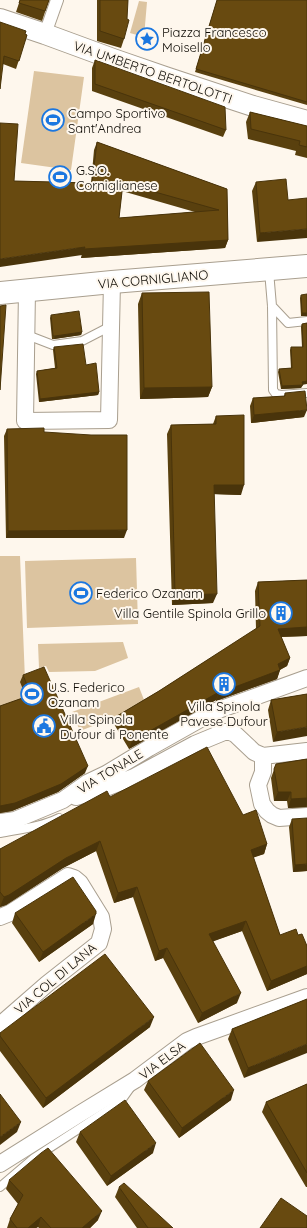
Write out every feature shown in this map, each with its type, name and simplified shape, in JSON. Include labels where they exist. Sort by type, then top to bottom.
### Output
[{"type":"main road","name":"VIA CORNIGLIANO","points":[[0,293],[307,266]]},
{"type":"street","points":[[45,34],[57,0]]},
{"type":"street","name":"VIA UMBERTO BERTOLOTTI","points":[[0,19],[252,106],[307,121]]},
{"type":"street","points":[[28,290],[25,420],[109,420],[112,282]]},
{"type":"street","name":"VIA TONALE","points":[[0,822],[15,820],[64,807],[87,783],[106,774],[213,712],[307,678]]},
{"type":"street","points":[[64,807],[134,777],[195,744],[224,732],[235,734],[254,752],[263,756],[307,751]]},
{"type":"street","points":[[263,756],[264,772],[258,785],[262,804],[267,811],[279,818],[307,816]]},
{"type":"street","name":"VIA COL DI LANA","points":[[0,917],[10,913],[68,876],[74,878],[80,883],[101,917],[103,929],[99,943],[47,984],[0,1025]]},
{"type":"street","name":"VIA ELSA","points":[[135,1080],[196,1037],[307,997]]},
{"type":"street","points":[[0,1164],[135,1080]]},
{"type":"lane","points":[[269,270],[272,306],[273,390],[276,394],[281,395],[307,393]]},
{"type":"lane","points":[[272,306],[288,323],[307,321]]},
{"type":"lane","points":[[27,335],[52,345],[82,341],[111,326]]},
{"type":"lane","points":[[0,833],[33,827],[53,821],[64,807]]},
{"type":"lane","name":"VIA ELSA","points":[[0,1187],[34,1158],[120,1102],[135,1080]]},
{"type":"shaded area","points":[[139,1],[147,2],[144,37],[130,33]]},
{"type":"shaded area","name":"Campo Sportivo Sant'Andrea","points":[[34,71],[84,77],[71,170],[21,163]]},
{"type":"shaded area","points":[[0,556],[20,556],[25,680],[28,702],[0,713]]},
{"type":"shaded area","name":"Federico Ozanam","points":[[136,558],[138,624],[27,628],[25,561]]},
{"type":"shaded area","points":[[123,642],[128,658],[95,671],[49,672],[46,666],[39,668],[38,644]]},
{"type":"shaded area","points":[[139,687],[146,705],[80,731],[72,712]]},
{"type":"building","points":[[20,0],[49,0],[45,11],[19,3]]},
{"type":"building","points":[[100,0],[128,0],[127,19],[129,20],[124,39],[100,31]]},
{"type":"building","points":[[217,0],[307,0],[307,102],[196,69]]},
{"type":"building","points":[[0,22],[26,31],[25,34],[27,35],[19,61],[4,56],[0,89]]},
{"type":"building","points":[[95,60],[225,107],[226,130],[95,84]]},
{"type":"building","points":[[250,112],[307,126],[307,147],[299,145],[300,141],[251,129]]},
{"type":"building","points":[[0,123],[18,124],[14,181],[92,183],[97,142],[227,189],[228,240],[84,249],[85,247],[0,259]],"holes":[[[123,183],[219,210],[119,218]]]},
{"type":"building","points":[[286,179],[288,200],[307,198],[307,229],[260,233],[256,182]]},
{"type":"building","points":[[209,292],[212,387],[144,388],[142,293]]},
{"type":"building","points":[[307,294],[307,313],[302,313],[301,295]]},
{"type":"building","points":[[6,305],[0,390],[0,306]]},
{"type":"building","points":[[79,311],[82,332],[53,336],[51,315]]},
{"type":"building","points":[[307,323],[307,381],[302,382],[303,385],[282,386],[279,369],[292,368],[291,347],[303,347],[302,324]]},
{"type":"building","points":[[83,344],[86,365],[96,363],[99,392],[40,399],[37,371],[57,368],[54,347]]},
{"type":"building","points":[[305,391],[307,410],[254,415],[253,398],[285,396],[285,393]]},
{"type":"building","points":[[244,415],[244,485],[214,485],[217,594],[175,595],[171,425],[216,424],[216,416]]},
{"type":"building","points":[[44,428],[44,432],[91,435],[127,435],[127,530],[8,531],[7,429]]},
{"type":"building","points":[[307,580],[307,627],[278,629],[290,658],[278,664],[280,670],[219,692],[132,741],[117,716],[159,691],[260,626],[258,582]]},
{"type":"building","points":[[44,667],[88,766],[61,784],[15,803],[0,806],[0,706],[31,695],[23,675]]},
{"type":"building","points":[[307,694],[307,727],[277,732],[271,700]]},
{"type":"building","points":[[207,747],[243,815],[256,810],[267,844],[251,850],[280,935],[296,929],[298,935],[302,934],[307,946],[307,966],[271,981],[246,921],[209,934],[241,993],[202,1013],[167,948],[159,951],[137,887],[118,893],[100,841],[66,858],[4,897],[0,892],[0,849],[107,791],[110,797]]},
{"type":"building","points":[[307,759],[307,798],[291,799],[291,792],[278,792],[274,769],[276,764]]},
{"type":"building","points":[[307,818],[307,864],[295,865],[292,819]]},
{"type":"building","points":[[73,877],[96,911],[96,914],[43,952],[15,913]]},
{"type":"building","points":[[105,954],[154,1017],[46,1098],[0,1036],[0,1033]]},
{"type":"building","points":[[307,999],[307,1044],[248,1068],[232,1029]]},
{"type":"building","points":[[200,1043],[234,1090],[182,1128],[148,1081]]},
{"type":"building","points":[[307,1084],[307,1173],[266,1102]]},
{"type":"building","points":[[0,1094],[21,1122],[0,1137]]},
{"type":"building","points":[[125,1100],[156,1143],[111,1176],[80,1132]]},
{"type":"building","points":[[48,1148],[102,1211],[82,1228],[51,1228],[41,1217],[28,1228],[17,1228],[10,1219],[23,1195],[9,1180]]},
{"type":"building","points":[[124,1183],[173,1228],[148,1228],[119,1187]]},
{"type":"building","points":[[281,1198],[307,1216],[307,1228],[260,1228]]},
{"type":"place","name":"Piazza Francesco Moisello","points":[[147,39]]},
{"type":"place","name":"Campo Sportivo Sant'Andrea","points":[[53,120]]},
{"type":"place","name":"G.S.O. Corniglianese","points":[[60,177]]},
{"type":"place","name":"Federico Ozanam","points":[[81,593]]},
{"type":"place","name":"Villa Gentile Spinola Grillo","points":[[281,613]]},
{"type":"place","name":"Villa Spinola Pavese Dufour","points":[[224,684]]},
{"type":"place","name":"U.S. Federico Ozanam","points":[[32,694]]},
{"type":"place","name":"Villa Spinola Dufour di Ponente","points":[[44,726]]}]
